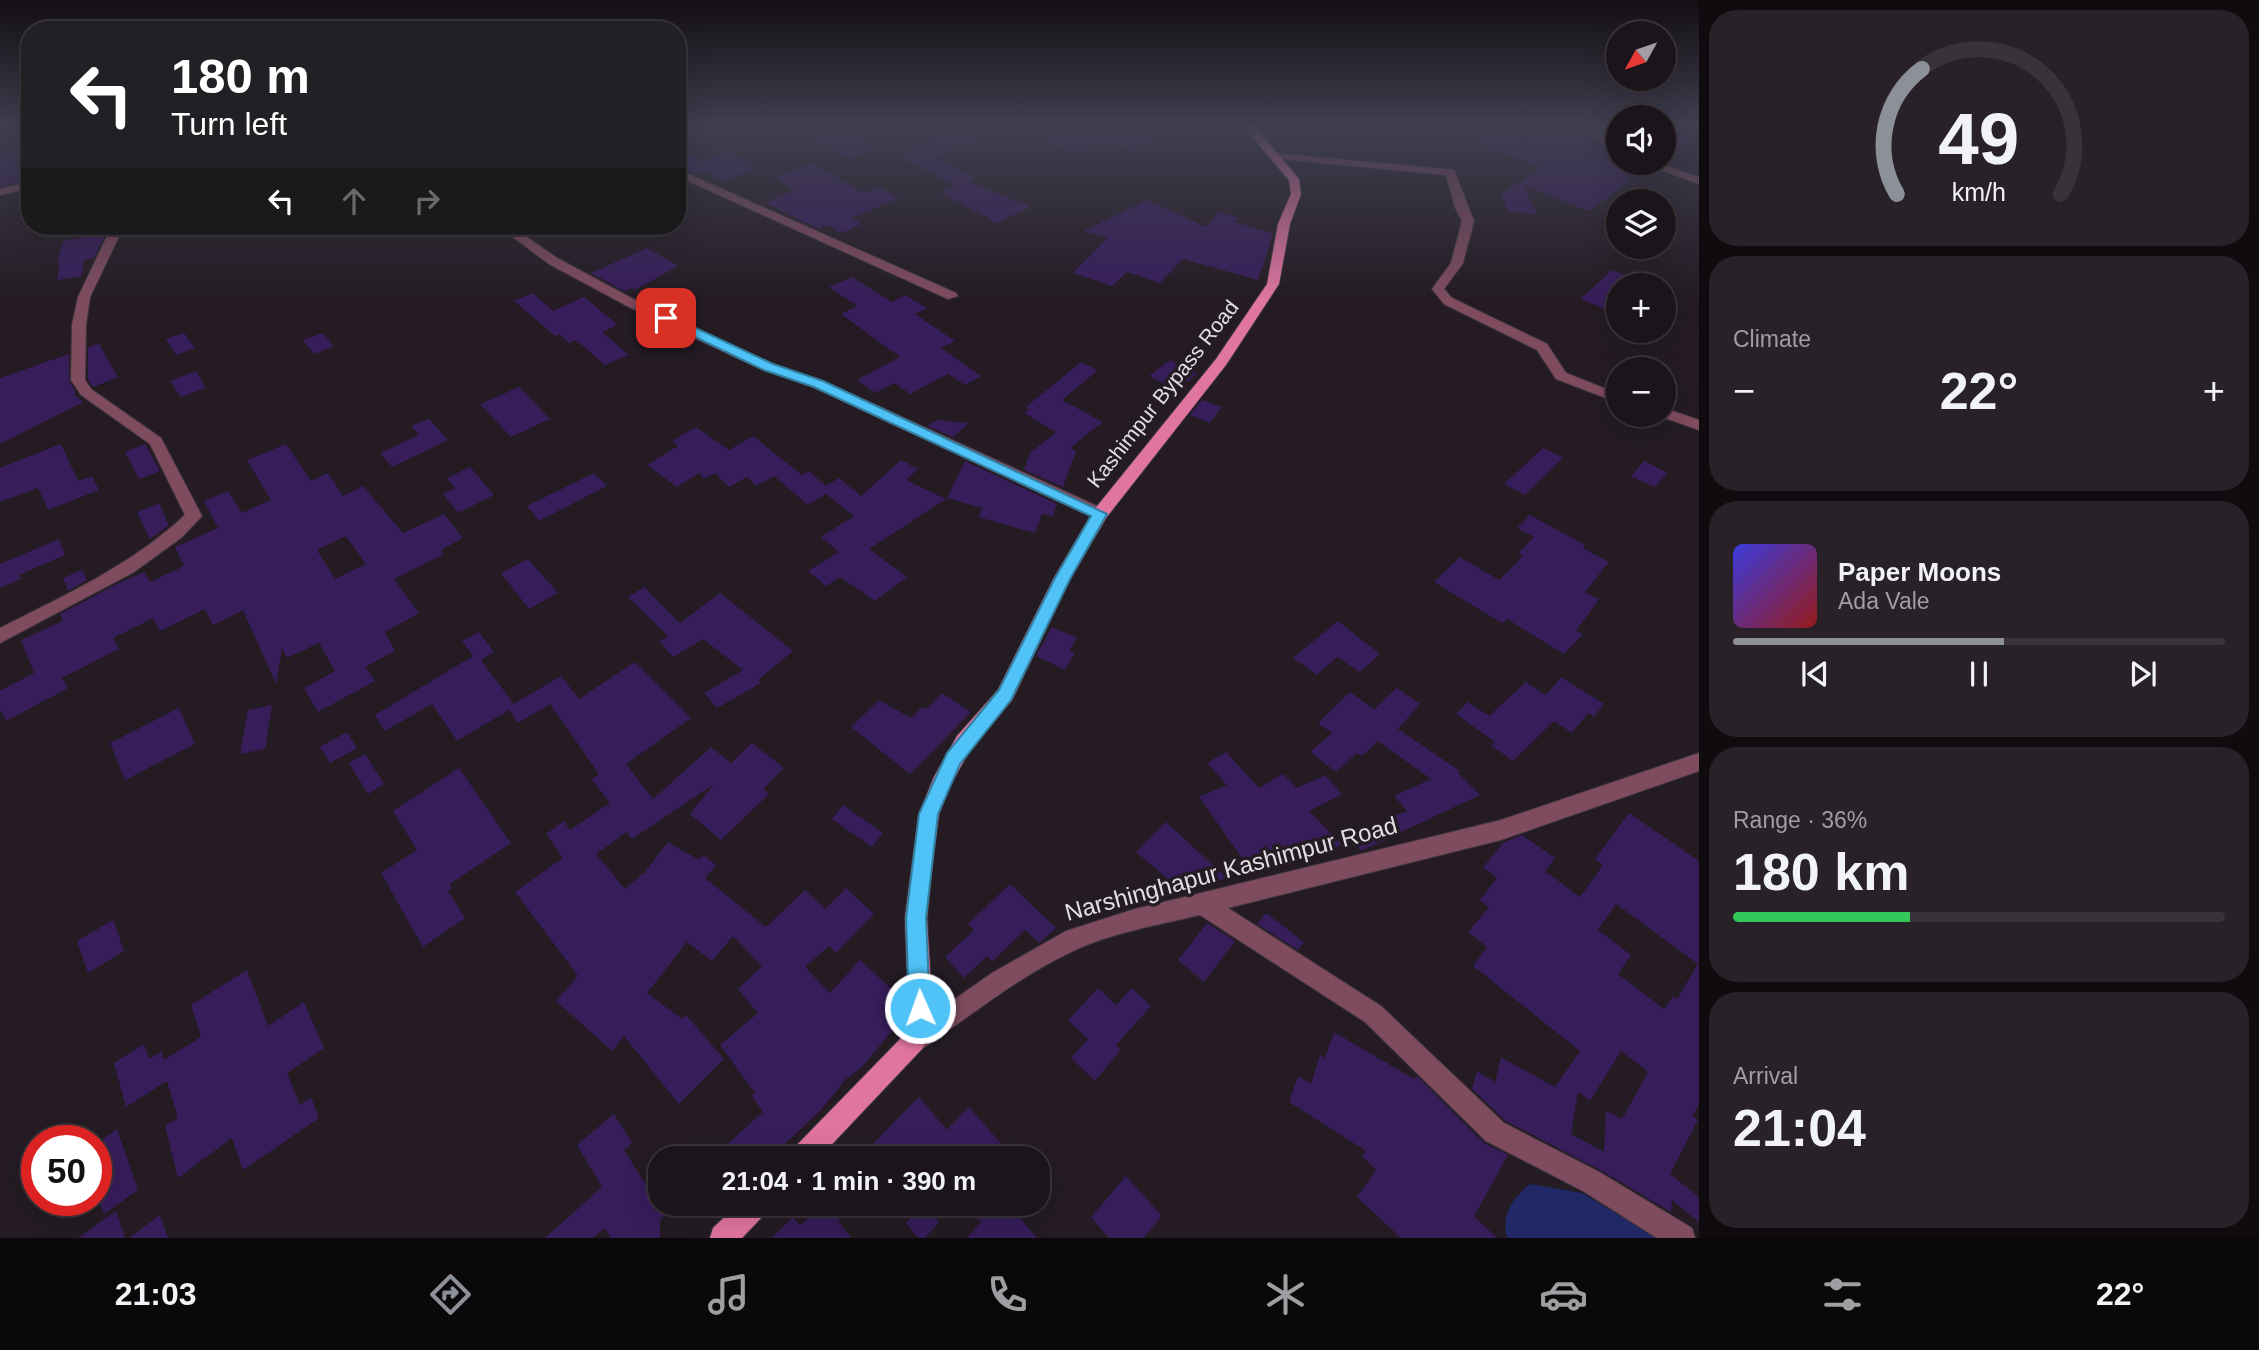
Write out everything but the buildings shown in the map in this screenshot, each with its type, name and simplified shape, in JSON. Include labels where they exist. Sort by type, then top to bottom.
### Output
[{"type":"main road","name":"Kashimpur Bypass Road","points":[[914,1041],[921,1020],[916,918],[929,814],[953,759],[1005,695],[1062,578],[1100,514],[1221,362],[1273,284],[1284,224],[1296,194],[1295,184]]},
{"type":"main road","name":"Narshinghapur Kashimpur Road","points":[[813,1146],[914,1041]]},
{"type":"main road","points":[[723,1238],[745,1216]]},
{"type":"street","points":[[703,184],[952,296]]},
{"type":"street","points":[[1456,184],[1457,204],[1468,221],[1457,263],[1438,289],[1448,302],[1542,347],[1561,376],[1606,394]]},
{"type":"street","points":[[0,192],[21,187]]},
{"type":"street","points":[[0,636],[96,586],[158,546],[194,516],[156,441],[93,397],[78,380],[79,325],[84,297],[114,235]]},
{"type":"street","points":[[516,235],[552,261],[633,304],[768,367],[818,384],[1100,514]]},
{"type":"street","points":[[1676,417],[1699,425]]},
{"type":"street","name":"Narshinghapur Kashimpur Road","points":[[914,1041],[1000,981],[1066,942],[1203,904],[1501,830],[1699,762]]},
{"type":"street","points":[[1203,904],[1373,1014],[1495,1132],[1592,1181],[1682,1238]]},
{"type":"shaded area","points":[[1530,1184],[1582,1193],[1657,1238],[1507,1238],[1507,1214],[1518,1195]]},
{"type":"route","points":[[666,318],[768,367],[818,384],[1100,514],[1062,578],[1005,695],[964,742],[953,759],[929,814],[916,918],[920,1008]]}]
